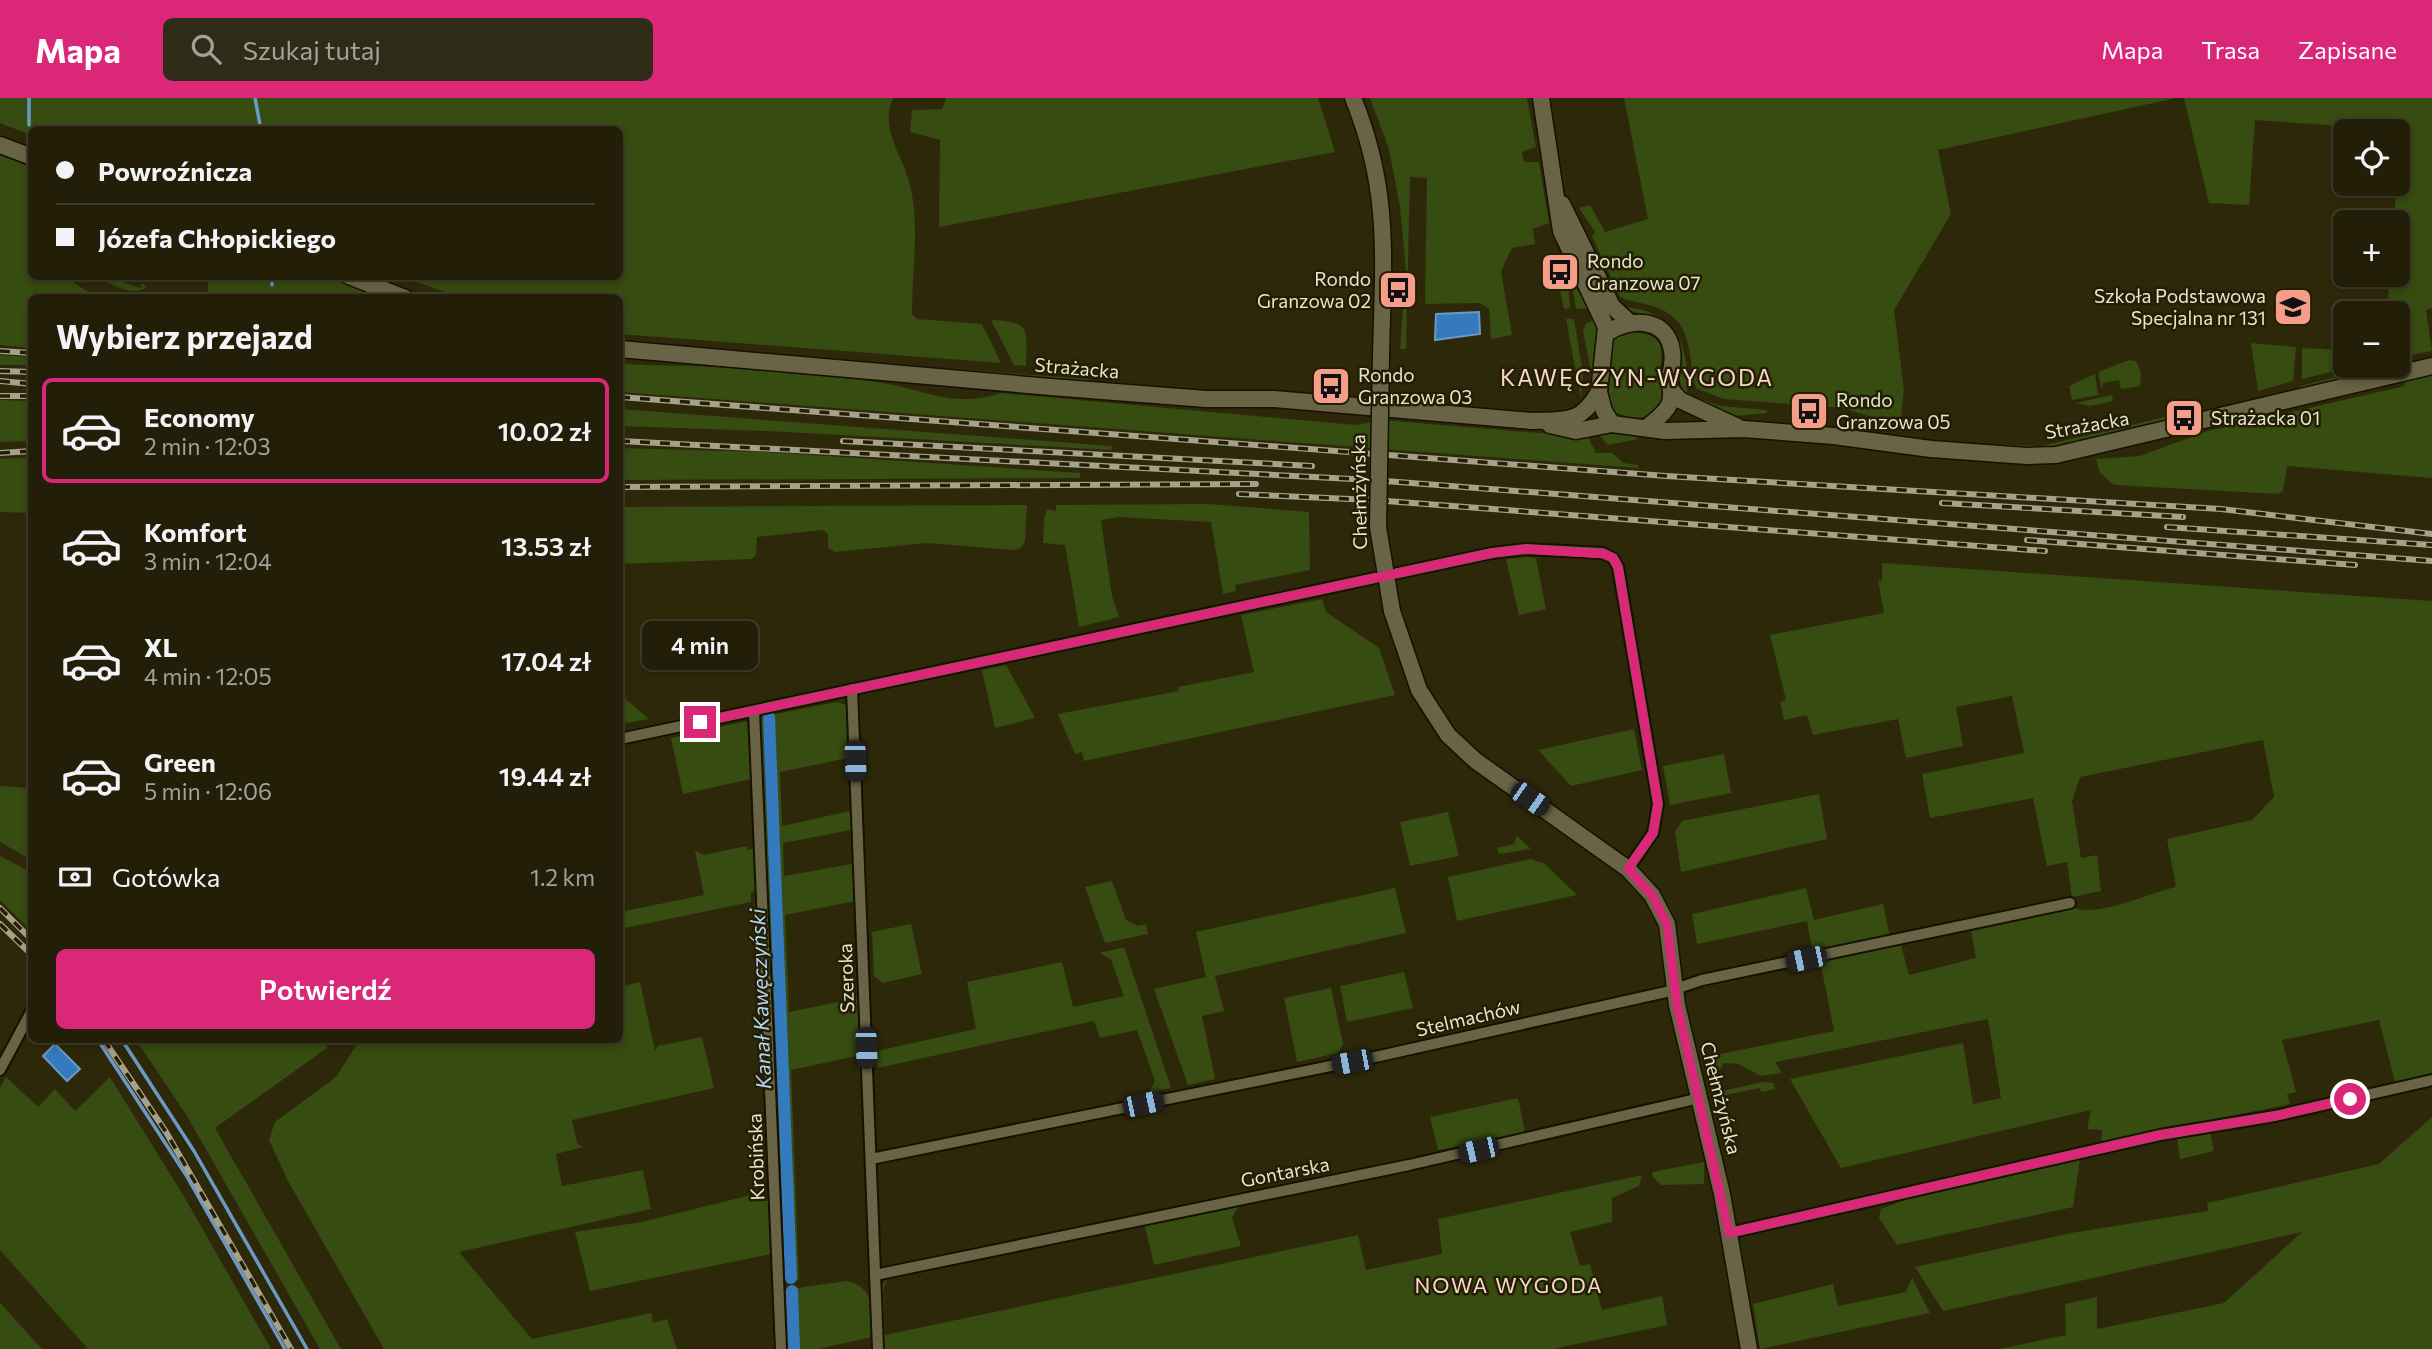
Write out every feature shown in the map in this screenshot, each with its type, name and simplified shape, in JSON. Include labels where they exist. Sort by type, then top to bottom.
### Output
[{"type":"main road","name":"Chełmżyńska","points":[[1353,98],[1371,146],[1382,201],[1378,527],[1391,611],[1419,690],[1448,735],[1476,761],[1628,869],[1647,888],[1663,915],[1671,947],[1675,989],[1729,1233],[1749,1349]]},
{"type":"main road","points":[[1541,98],[1558,196],[1561,231],[1604,321],[1607,333],[1599,392],[1604,411],[1612,424],[1646,428],[1664,412],[1672,391],[1672,352],[1666,336],[1652,325],[1629,322],[1607,333]]},
{"type":"main road","points":[[0,145],[28,156]]},
{"type":"main road","points":[[1558,196],[1612,306],[1629,322]]},
{"type":"main road","points":[[359,280],[394,294]]},
{"type":"main road","name":"Strażacka","points":[[623,349],[1063,388],[1206,399],[1267,398],[1532,421],[1575,419],[1587,410],[1599,392]]},
{"type":"main road","name":"Strażacka","points":[[1646,428],[1665,431],[1743,429],[1833,436],[1939,450],[2026,456],[2056,454],[2432,366]]},
{"type":"main road","name":"Strażacka","points":[[1672,391],[1680,400],[1743,429]]},
{"type":"main road","name":"Strażacka","points":[[1532,421],[1576,431],[1612,424]]},
{"type":"street","points":[[623,738],[1505,551],[1602,553],[1613,558],[1619,574],[1658,804],[1653,833],[1628,869]]},
{"type":"street","name":"Szeroka","points":[[852,689],[878,1349]]},
{"type":"street","name":"Krobińska","points":[[754,711],[781,1349]]},
{"type":"street","name":"Stelmachów","points":[[871,1158],[1375,1057],[1675,989],[1702,980],[2070,903]]},
{"type":"street","points":[[0,1070],[28,1018]]},
{"type":"street","points":[[1729,1233],[2160,1135],[2275,1116],[2432,1080]]},
{"type":"street","name":"Gontarska","points":[[875,1275],[1409,1165],[1700,1098]]},
{"type":"green space","points":[[0,98],[893,98],[889,109],[890,131],[907,174],[915,216],[912,314],[917,319],[982,324],[1001,363],[623,334],[623,294],[450,294],[411,280],[623,280],[623,126],[28,126],[28,134],[0,123]]},
{"type":"green space","points":[[946,98],[1318,98],[1335,152],[939,227],[940,140],[910,132],[912,110],[942,109]]},
{"type":"green space","points":[[1370,98],[1527,98],[1536,147],[1522,152],[1524,162],[1539,162],[1549,223],[1533,229],[1535,244],[1512,248],[1501,271],[1512,335],[1491,339],[1489,309],[1480,303],[1425,304],[1427,178],[1410,177],[1406,349],[1400,349],[1406,270],[1400,207],[1389,149]]},
{"type":"green space","points":[[1624,98],[2176,98],[1938,150],[1951,214],[1894,310],[1904,391],[1900,425],[1842,408],[1724,399],[1696,388],[1688,342],[1678,322],[1658,308],[1620,297],[1592,236],[1595,232],[1579,208],[1590,205],[1605,232],[1648,219]]},
{"type":"green space","points":[[2184,98],[2432,98],[2432,308],[2426,310],[2432,351],[2410,355],[2410,301],[2388,301],[2389,287],[2410,287],[2410,210],[2395,210],[2396,196],[2410,196],[2410,119],[2333,119],[2333,125],[2255,120],[2249,205],[2209,203]]},
{"type":"green space","points":[[0,155],[28,165],[28,280],[70,280],[91,294],[28,294],[28,348],[0,345]]},
{"type":"green space","points":[[102,280],[117,280],[140,288],[142,283],[147,287],[130,291]]},
{"type":"green space","points":[[209,280],[334,280],[374,294],[207,294]]},
{"type":"green space","points":[[1573,284],[1591,308],[1576,309]]},
{"type":"green space","points":[[1559,285],[1568,285],[1570,308],[1564,309]]},
{"type":"green space","points":[[1620,307],[1654,314],[1666,322],[1675,333],[1686,361],[1687,395],[1679,377],[1676,339],[1670,330],[1656,318]]},
{"type":"green space","points":[[1596,318],[1599,325],[1589,397],[1591,372],[1583,331],[1586,324]]},
{"type":"green space","points":[[1566,319],[1574,319],[1583,373],[1581,399]]},
{"type":"green space","points":[[991,320],[1020,325],[1024,330],[1027,343],[1026,366],[1014,365]]},
{"type":"green space","points":[[1626,332],[1655,338],[1660,345],[1661,388],[1666,399],[1653,412],[1642,418],[1613,412],[1606,394],[1614,338]]},
{"type":"green space","points":[[2251,343],[2296,347],[2293,381],[2258,391]]},
{"type":"green space","points":[[2302,348],[2333,349],[2333,371],[2302,379]]},
{"type":"green space","points":[[0,355],[28,357],[28,365],[0,365]]},
{"type":"green space","points":[[802,358],[1088,379],[1099,383]]},
{"type":"green space","points":[[2129,360],[2136,361],[2141,373],[2140,386],[2121,389],[2119,380],[2103,383],[2102,391],[2098,372]]},
{"type":"green space","points":[[623,363],[740,368],[832,376],[895,385],[952,398],[967,399],[1002,393],[1356,425],[1382,420],[1588,437],[1596,453],[1612,453],[1623,463],[1638,465],[1638,468],[623,392]]},
{"type":"green space","points":[[2432,372],[2432,478],[2287,466],[2283,491],[2277,494],[2114,485],[2100,473],[2096,459],[2140,456],[2208,431],[2405,386],[2404,380]]},
{"type":"green space","points":[[2095,374],[2098,395],[2072,400],[2069,386]]},
{"type":"green space","points":[[2333,378],[2357,378],[2294,393],[2301,386]]},
{"type":"green space","points":[[2112,395],[2113,401],[2090,406],[2076,403]]},
{"type":"green space","points":[[1698,398],[1720,406],[1766,410],[1768,413],[1735,416],[1697,401]]},
{"type":"green space","points":[[0,400],[28,401],[28,441],[0,442]]},
{"type":"green space","points":[[623,409],[1112,446],[1111,450],[767,431],[623,426]]},
{"type":"green space","points":[[2165,417],[2167,425],[2052,450],[1986,444],[2041,446]]},
{"type":"green space","points":[[1606,432],[1635,436],[1638,439],[1608,445],[1598,434]]},
{"type":"green space","points":[[623,448],[766,452],[1080,473],[1080,478],[623,480]]},
{"type":"green space","points":[[28,457],[28,513],[0,512],[0,459]]},
{"type":"green space","points":[[1208,504],[1309,512],[1310,570],[1235,585],[1236,591],[1223,594],[1211,522],[1120,517],[1101,520],[1112,596],[1119,617],[1079,627],[1065,545],[1043,543],[1047,509],[1056,511],[1056,505]]},
{"type":"green space","points":[[1027,505],[1025,541],[1021,548],[1015,550],[927,543],[835,552],[828,548],[828,534],[823,530],[757,537],[756,555],[752,559],[623,564],[623,507]]},
{"type":"green space","points":[[1536,558],[1546,609],[1519,615],[1506,559]]},
{"type":"green space","points":[[1882,563],[2432,601],[2432,1075],[2395,1082],[2379,1020],[2282,1040],[2296,1092],[2287,1094],[2290,1104],[2101,1142],[2102,1130],[2087,1129],[2091,1110],[1841,1168],[1790,1079],[1963,1043],[1973,1104],[2001,1098],[1988,1019],[1775,1062],[1782,1073],[1761,1076],[1738,1064],[1724,1063],[1714,1079],[1710,1056],[1834,1031],[1820,960],[1901,945],[1909,975],[1976,958],[1971,931],[2074,908],[2085,910],[2111,907],[2176,887],[2167,839],[2252,820],[2274,797],[2263,740],[2080,777],[2072,801],[2081,858],[2097,855],[2101,891],[2072,897],[2067,862],[2047,866],[2033,798],[1930,818],[1922,774],[2024,753],[2012,696],[1956,707],[1963,746],[1906,758],[1898,719],[1813,735],[1807,715],[1784,720],[1780,702],[1786,700],[1770,635],[1884,613],[1878,580],[1882,581]]},
{"type":"green space","points":[[1322,599],[1326,612],[1379,648],[1395,695],[1084,761],[1082,752],[1075,754],[1058,714],[1179,691],[1178,687],[1254,672],[1241,615]]},
{"type":"green space","points":[[1006,665],[1035,718],[995,728],[982,670]]},
{"type":"green space","points":[[623,697],[649,719],[623,723]]},
{"type":"green space","points":[[837,702],[846,705],[848,758],[780,772],[782,826],[850,811],[851,830],[783,843],[784,876],[852,864],[855,901],[785,915],[789,1012],[858,998],[861,1055],[791,1070],[799,1280],[788,1280],[759,717]]},
{"type":"green space","points":[[747,721],[751,779],[683,794],[671,738]]},
{"type":"green space","points":[[1634,729],[1642,770],[1571,786],[1538,750]]},
{"type":"green space","points":[[1724,754],[1731,793],[1670,805],[1663,766]]},
{"type":"green space","points":[[0,786],[28,788],[28,858],[0,842]]},
{"type":"green space","points":[[1819,794],[1827,839],[1681,872],[1675,832],[1682,821]]},
{"type":"green space","points":[[1448,812],[1459,856],[1410,866],[1400,822]]},
{"type":"green space","points":[[1517,836],[1531,849],[1499,854],[1497,848],[1514,844]]},
{"type":"green space","points":[[747,846],[747,850],[753,849],[756,890],[751,893],[751,902],[623,928],[623,911],[704,895],[695,850],[703,855]]},
{"type":"green space","points":[[0,856],[28,870],[28,928],[0,900]]},
{"type":"green space","points":[[1531,859],[1545,864],[1577,895],[1457,921],[1448,877]]},
{"type":"green space","points":[[1112,881],[1126,920],[1138,926],[1146,924],[1148,934],[1105,943],[1085,887]]},
{"type":"green space","points":[[1395,888],[1406,933],[1215,976],[1224,1011],[1202,1016],[1215,1079],[1188,1085],[1154,989],[1206,977],[1196,932]]},
{"type":"green space","points":[[1806,888],[1814,920],[1883,904],[1890,936],[1813,954],[1807,921],[1697,944],[1692,914]]},
{"type":"green space","points":[[911,924],[922,974],[883,983],[874,976],[872,932]]},
{"type":"green space","points":[[1124,947],[1171,1088],[1149,1093],[1155,1081],[1137,1030],[1100,1038],[1094,1021],[877,1068],[877,1051],[976,1029],[967,982],[1062,962],[1073,1007],[1124,996],[1111,960],[1100,953]]},
{"type":"green space","points":[[1404,972],[1413,1008],[1347,1022],[1340,986]]},
{"type":"green space","points":[[640,982],[655,1051],[658,1046],[702,1037],[714,1088],[572,1120],[577,1143],[583,1147],[556,1154],[562,1186],[643,1170],[651,1209],[459,1252],[532,1339],[651,1313],[653,1323],[667,1319],[677,1349],[384,1349],[288,1181],[269,1140],[275,1122],[336,1077],[357,1044],[623,1043],[623,986]]},
{"type":"green space","points":[[1331,988],[1343,1044],[1338,1053],[1297,1062],[1284,998]]},
{"type":"green space","points":[[138,1043],[326,1043],[327,1048],[215,1128],[341,1349],[320,1349],[187,1116]]},
{"type":"green space","points":[[6,1077],[38,1107],[55,1089],[75,1111],[110,1077],[185,1198],[271,1349],[88,1349],[0,1250],[0,1088]]},
{"type":"green space","points":[[1763,1082],[1773,1083],[1775,1089],[1762,1092],[1759,1088],[1716,1097],[1716,1094],[1722,1091]]},
{"type":"green space","points":[[1518,1098],[1525,1132],[1438,1150],[1430,1117]]},
{"type":"green space","points":[[2432,1117],[2432,1349],[1999,1349],[2066,1335],[2065,1304],[2097,1297],[2097,1329],[2224,1303],[2302,1232],[1943,1311],[1915,1267],[2071,1233],[2208,1211],[2207,1203],[2379,1164]]},
{"type":"green space","points":[[2210,1132],[2214,1151],[2180,1159],[2177,1137]]},
{"type":"green space","points":[[2080,1159],[2073,1207],[1897,1245],[1879,1218],[1881,1209],[1910,1198]]},
{"type":"green space","points":[[1704,1162],[1704,1184],[1662,1185],[1653,1178],[1652,1172]]},
{"type":"green space","points":[[1642,1175],[1639,1186],[1612,1198],[1612,1222],[1570,1232],[1580,1266],[1590,1264],[1602,1310],[1662,1296],[1667,1325],[1553,1349],[882,1349],[880,1286],[888,1279],[883,1289],[885,1335],[1358,1235],[1366,1270],[1442,1254],[1438,1219]]},
{"type":"green space","points":[[751,1195],[768,1199],[771,1254],[590,1291],[575,1232],[642,1222]]},
{"type":"green space","points":[[1238,1207],[1232,1218],[1241,1246],[1154,1265],[1145,1226]]},
{"type":"green space","points":[[1912,1278],[1930,1313],[1760,1349],[1753,1304],[1833,1284],[1838,1306],[1906,1292]]},
{"type":"green space","points":[[847,1281],[857,1284],[868,1295],[872,1310],[872,1337],[818,1349],[786,1349],[783,1290]]},
{"type":"green space","points":[[0,1303],[42,1349],[0,1349]]},
{"type":"water","points":[[1479,312],[1480,334],[1435,340],[1436,314]]},
{"type":"water","points":[[55,1044],[80,1069],[67,1081],[43,1056]]},
{"type":"waterway","points":[[29,98],[29,125]]},
{"type":"waterway","points":[[255,98],[260,126]]},
{"type":"waterway","points":[[272,280],[272,285]]},
{"type":"waterway","name":"Kanał Kawęczyński","points":[[769,717],[791,1278]]},
{"type":"waterway","points":[[100,1043],[186,1175],[285,1349]]},
{"type":"waterway","points":[[124,1043],[194,1151],[307,1349]]},
{"type":"waterway","name":"Kanał Kawęczyński","points":[[792,1291],[794,1349]]},
{"type":"railway","points":[[0,351],[28,353]]},
{"type":"railway","points":[[0,371],[28,372]]},
{"type":"railway","points":[[0,381],[28,384]]},
{"type":"railway","points":[[0,396],[28,396]]},
{"type":"railway","points":[[623,397],[1666,476],[2221,509],[2432,534]]},
{"type":"railway","points":[[623,441],[1372,480],[2432,561]]},
{"type":"railway","points":[[843,441],[1312,466]]},
{"type":"railway","points":[[0,453],[28,451]]},
{"type":"railway","points":[[623,487],[1256,484]]},
{"type":"railway","points":[[1239,494],[1373,500],[2045,551]]},
{"type":"railway","points":[[1942,503],[2183,517]]},
{"type":"railway","points":[[2167,527],[2432,545]]},
{"type":"railway","points":[[2027,540],[2355,565]]},
{"type":"railway","points":[[0,908],[28,936]]},
{"type":"railway","points":[[0,924],[28,951]]},
{"type":"railway","points":[[106,1043],[166,1132],[291,1349]]},
{"type":"place","name":"Rondo Granzowa 07","points":[[1560,272]]},
{"type":"place","name":"Rondo Granzowa 02","points":[[1398,290]]},
{"type":"place","name":"Szkoła Podstawowa Specjalna nr 131","points":[[2293,307]]},
{"type":"place","name":"Rondo Granzowa 03","points":[[1331,386]]},
{"type":"place","name":"Rondo Granzowa 05","points":[[1809,411]]},
{"type":"place","name":"Strażacka 01","points":[[2184,418]]},
{"type":"district","name":"KAWĘCZYN-WYGODA","points":[[1637,378]]},
{"type":"district","name":"NOWA WYGODA","points":[[1509,1286]]},
{"type":"route","points":[[700,722],[1492,553],[1526,549],[1605,554],[1613,558],[1618,567],[1658,804],[1653,833],[1628,869],[1652,895],[1667,924],[1677,1005],[1729,1233],[2160,1135],[2275,1116],[2350,1099]]}]
